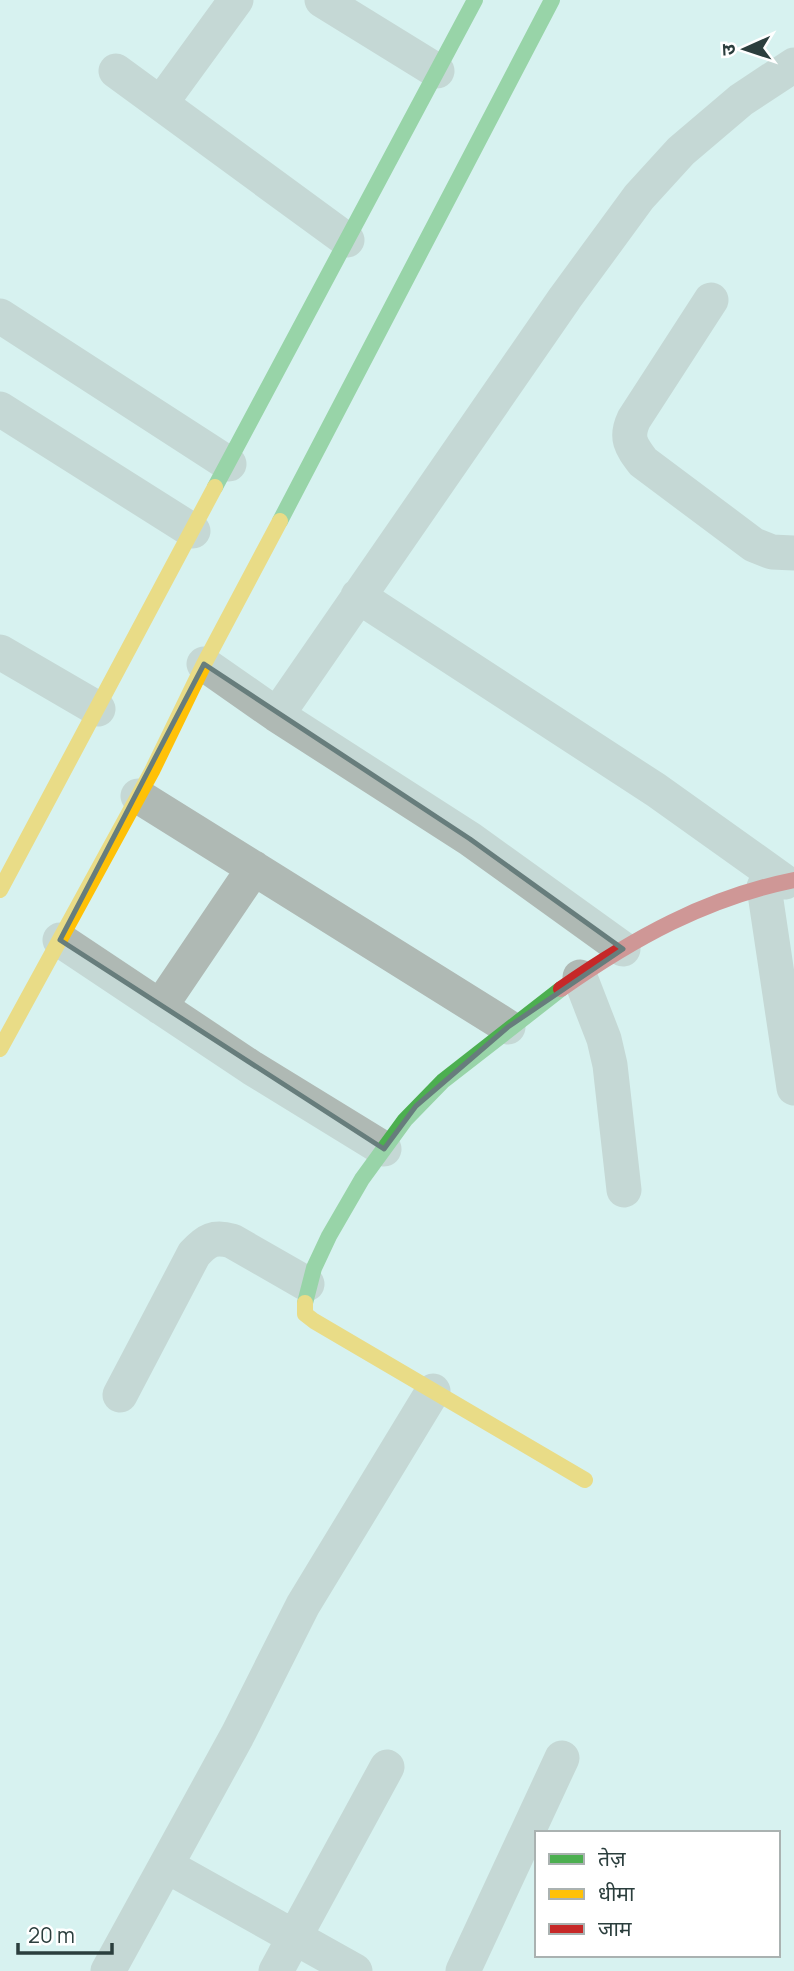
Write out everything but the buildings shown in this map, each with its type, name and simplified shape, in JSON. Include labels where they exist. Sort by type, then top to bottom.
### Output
[{"type":"street","points":[[161,103],[236,0]]},
{"type":"street","points":[[322,0],[437,71]]},
{"type":"street","points":[[0,890],[475,0]]},
{"type":"street","points":[[0,1049],[138,796],[204,664],[552,0]]},
{"type":"street","points":[[277,715],[565,298],[639,197],[681,151],[741,100],[794,65]]},
{"type":"street","points":[[116,71],[348,240]]},
{"type":"street","points":[[711,300],[628,430],[632,447],[643,462],[754,545],[772,552],[794,553]]},
{"type":"street","points":[[0,316],[229,464]]},
{"type":"street","points":[[0,409],[193,531]]},
{"type":"street","points":[[358,596],[656,790],[781,883],[794,1088]]},
{"type":"street","points":[[0,652],[98,709]]},
{"type":"street","points":[[204,664],[277,715],[471,839],[623,949]]},
{"type":"street","points":[[138,796],[508,1027]]},
{"type":"street","points":[[160,1007],[254,869]]},
{"type":"street","points":[[585,1480],[314,1321],[305,1314],[307,1284],[343,1209],[416,1106],[508,1027],[623,949],[687,914],[726,898],[781,883]]},
{"type":"street","points":[[60,940],[252,1068],[384,1149]]},
{"type":"street","points":[[580,977],[604,1039],[610,1065],[624,1190]]},
{"type":"street","points":[[120,1395],[194,1254],[206,1240],[219,1237],[232,1241],[307,1284]]},
{"type":"street","points":[[108,1971],[167,1866],[303,1605],[433,1391]]},
{"type":"street","points":[[463,1971],[562,1758]]},
{"type":"street","points":[[276,1971],[387,1767]]},
{"type":"street","points":[[167,1866],[355,1971]]},
{"type":"highlighted area","points":[[204,664],[470,839],[623,949],[508,1027],[416,1106],[384,1149],[60,940]]},
{"type":"traffic: fast","points":[[215,487],[475,0]]},
{"type":"traffic: fast","points":[[280,521],[552,0]]},
{"type":"traffic: fast","points":[[305,1303],[314,1268],[329,1236],[362,1179],[405,1120],[443,1081],[561,989]]},
{"type":"traffic: slow","points":[[0,890],[215,487]]},
{"type":"traffic: slow","points":[[0,1049],[152,771],[204,664],[280,521]]},
{"type":"traffic: slow","points":[[305,1303],[305,1314],[314,1321],[585,1480]]},
{"type":"traffic: jam","points":[[561,989],[616,953],[672,922],[731,897],[794,880]]}]
